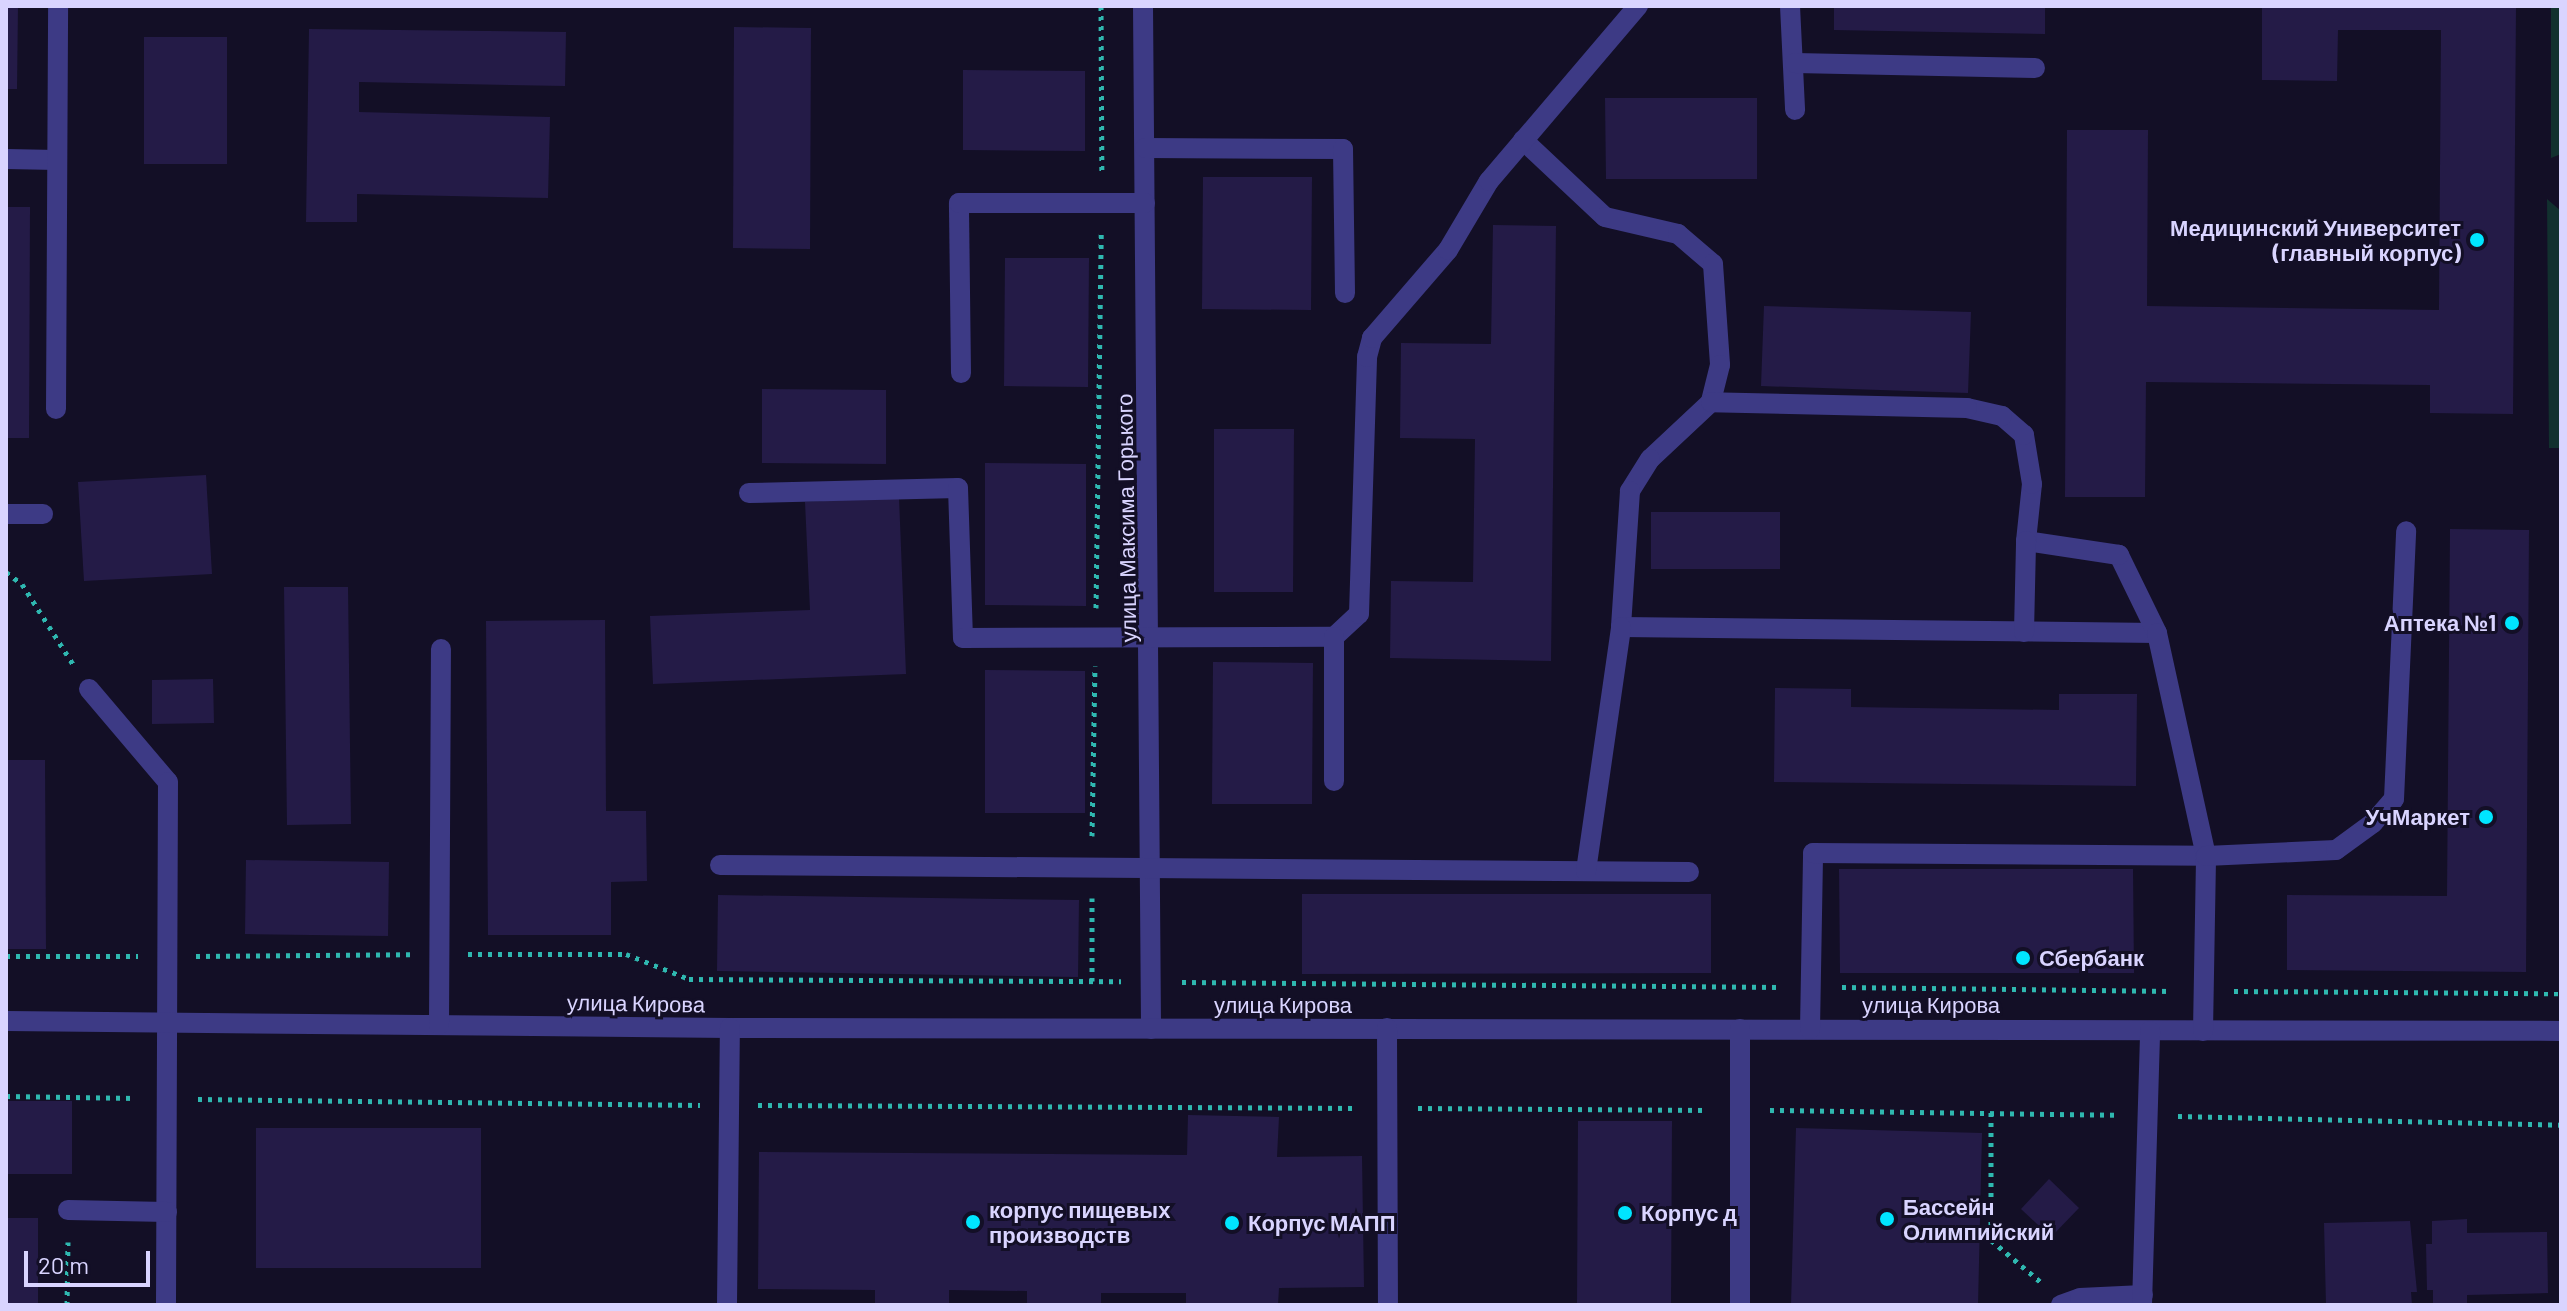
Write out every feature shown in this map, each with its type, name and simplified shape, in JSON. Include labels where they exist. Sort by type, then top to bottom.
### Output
[{"type":"street","points":[[56,409],[58,6]]},
{"type":"street","name":"улица Максима Горького","points":[[1143,6],[1151,640],[1151,1029]]},
{"type":"street","points":[[749,493],[958,488],[963,638],[1151,640],[1334,637],[1359,614],[1367,357],[1372,338],[1448,250],[1489,181],[1638,6]]},
{"type":"street","points":[[1790,6],[1795,110]]},
{"type":"street","points":[[1795,63],[2035,68]]},
{"type":"street","points":[[1523,140],[1605,217],[1678,234],[1713,264],[1720,365],[1711,402],[1650,459],[1630,491],[1621,627],[1586,871]]},
{"type":"street","points":[[1145,148],[1343,149],[1345,293]]},
{"type":"street","points":[[6,159],[57,160]]},
{"type":"street","points":[[961,373],[959,203],[1145,203]]},
{"type":"street","points":[[1711,402],[1967,408],[2002,416],[2024,435],[2032,484],[2026,541],[2024,632]]},
{"type":"street","points":[[6,514],[43,514]]},
{"type":"street","points":[[1810,1029],[1813,853],[2206,856],[2336,850],[2373,823],[2394,799],[2406,531]]},
{"type":"street","points":[[2026,541],[2119,555],[2157,633],[2206,856],[2203,1031]]},
{"type":"street","points":[[1621,627],[2157,633]]},
{"type":"street","points":[[1334,637],[1334,781]]},
{"type":"street","points":[[439,1025],[441,649]]},
{"type":"street","points":[[89,689],[168,782],[166,1305]]},
{"type":"street","points":[[720,865],[1151,871],[1689,872]]},
{"type":"street","name":"улица Кирова","points":[[6,1021],[730,1028],[2561,1031]]},
{"type":"street","points":[[727,1305],[730,1028]]},
{"type":"street","points":[[1387,1028],[1388,1305]]},
{"type":"street","points":[[1740,1029],[1740,1305]]},
{"type":"street","points":[[2063,1303],[2142,1300],[2150,1031]]},
{"type":"street","points":[[68,1210],[167,1212]]},
{"type":"path","points":[[1092,981],[1102,203],[1101,6]]},
{"type":"path","points":[[6,572],[22,584],[89,689]]},
{"type":"path","points":[[6,956],[626,954],[689,979],[1122,981]]},
{"type":"path","points":[[1182,982],[2561,993]]},
{"type":"path","points":[[6,1096],[513,1106],[730,1104],[1991,1112],[2561,1125]]},
{"type":"path","points":[[1991,1112],[1991,1240],[2063,1303]]},
{"type":"path","points":[[67,1305],[68,1210]]},
{"type":"green space","points":[[2551,6],[2561,6],[2561,154],[2551,158]]},
{"type":"green space","points":[[2547,199],[2561,211],[2561,448],[2549,448]]},
{"type":"building","points":[[6,6],[18,6],[17,89],[6,89]]},
{"type":"building","points":[[1834,6],[2045,6],[2045,34],[1834,30]]},
{"type":"building","name":"Медицинский Университет (главный корпус)","points":[[2262,6],[2516,6],[2513,414],[2430,413],[2430,385],[2146,382],[2145,497],[2065,497],[2067,130],[2148,130],[2147,306],[2439,310],[2441,30],[2338,30],[2337,81],[2262,80]]},
{"type":"building","points":[[734,27],[811,28],[810,249],[733,248]]},
{"type":"building","points":[[309,29],[566,32],[565,86],[359,82],[359,112],[550,117],[548,198],[357,194],[357,222],[306,222]]},
{"type":"building","points":[[144,37],[227,37],[227,164],[144,164]]},
{"type":"building","points":[[963,70],[1085,71],[1085,151],[963,150]]},
{"type":"building","points":[[1605,98],[1757,98],[1757,179],[1606,179]]},
{"type":"building","points":[[1203,177],[1312,177],[1311,310],[1202,309]]},
{"type":"building","points":[[6,207],[30,207],[29,438],[6,438]]},
{"type":"building","points":[[1493,225],[1556,226],[1551,661],[1390,658],[1391,581],[1473,582],[1475,439],[1400,438],[1401,343],[1491,344]]},
{"type":"building","points":[[1005,258],[1089,258],[1088,387],[1004,386]]},
{"type":"building","points":[[1764,306],[1971,312],[1968,393],[1761,386]]},
{"type":"building","points":[[762,389],[886,390],[886,464],[762,463]]},
{"type":"building","points":[[1214,429],[1294,429],[1293,592],[1214,592]]},
{"type":"building","points":[[985,463],[1086,464],[1086,606],[985,605]]},
{"type":"building","points":[[206,475],[212,574],[84,581],[78,482]]},
{"type":"building","points":[[899,497],[906,674],[653,684],[650,616],[810,610],[805,502]]},
{"type":"building","points":[[1651,512],[1780,512],[1780,569],[1651,569]]},
{"type":"building","points":[[2450,529],[2529,530],[2526,972],[2287,970],[2287,895],[2447,896]]},
{"type":"building","points":[[284,587],[348,587],[351,824],[287,825]]},
{"type":"building","points":[[605,620],[606,811],[646,811],[647,881],[611,882],[611,935],[488,935],[486,621]]},
{"type":"building","points":[[1213,662],[1313,663],[1312,804],[1212,804]]},
{"type":"building","points":[[985,670],[1085,671],[1085,813],[985,813]]},
{"type":"building","points":[[213,679],[214,723],[152,724],[152,680]]},
{"type":"building","points":[[1775,688],[1851,689],[1851,707],[2059,710],[2059,694],[2137,694],[2136,786],[1774,782]]},
{"type":"building","points":[[6,760],[45,760],[46,949],[6,949]]},
{"type":"building","points":[[246,860],[389,862],[388,936],[245,934]]},
{"type":"building","points":[[1839,869],[2133,869],[2134,973],[1840,973]]},
{"type":"building","points":[[1302,894],[1711,894],[1711,973],[1302,974]]},
{"type":"building","points":[[718,895],[1079,900],[1078,977],[717,971]]},
{"type":"building","points":[[6,1101],[72,1101],[72,1174],[6,1174]]},
{"type":"building","name":"корпус пищевых производств","points":[[1188,1115],[1279,1117],[1277,1157],[1362,1156],[1364,1287],[1279,1288],[1278,1305],[1186,1305],[1186,1293],[1101,1293],[1101,1305],[1027,1305],[1027,1291],[949,1290],[949,1305],[875,1305],[875,1290],[758,1289],[759,1152],[1187,1155]]},
{"type":"building","name":"Корпус д","points":[[1578,1121],[1672,1121],[1671,1305],[1577,1305]]},
{"type":"building","points":[[256,1128],[481,1128],[481,1268],[256,1268]]},
{"type":"building","name":"Бассейн Олимпийский","points":[[1796,1128],[1982,1133],[1978,1305],[1791,1305]]},
{"type":"building","points":[[2049,1179],[2079,1208],[2051,1237],[2021,1209]]},
{"type":"building","points":[[6,1218],[38,1218],[38,1305],[6,1305]]},
{"type":"building","points":[[2467,1219],[2467,1233],[2547,1232],[2548,1293],[2467,1295],[2467,1305],[2433,1305],[2433,1290],[2427,1290],[2426,1244],[2432,1244],[2432,1221]]},
{"type":"building","points":[[2410,1221],[2417,1292],[2411,1292],[2412,1305],[2326,1305],[2324,1223]]},
{"type":"place","name":"Медицинский Университет (главный корпус)","points":[[2477,240]]},
{"type":"place","name":"Аптека №1","points":[[2512,623]]},
{"type":"place","name":"УчМаркет","points":[[2486,817]]},
{"type":"place","name":"Сбербанк","points":[[2023,958]]},
{"type":"place","name":"Корпус д","points":[[1625,1213]]},
{"type":"place","name":"Бассейн Олимпийский","points":[[1887,1219]]},
{"type":"place","name":"корпус пищевых производств","points":[[973,1222]]},
{"type":"place","name":"Корпус МАПП","points":[[1232,1223]]}]
